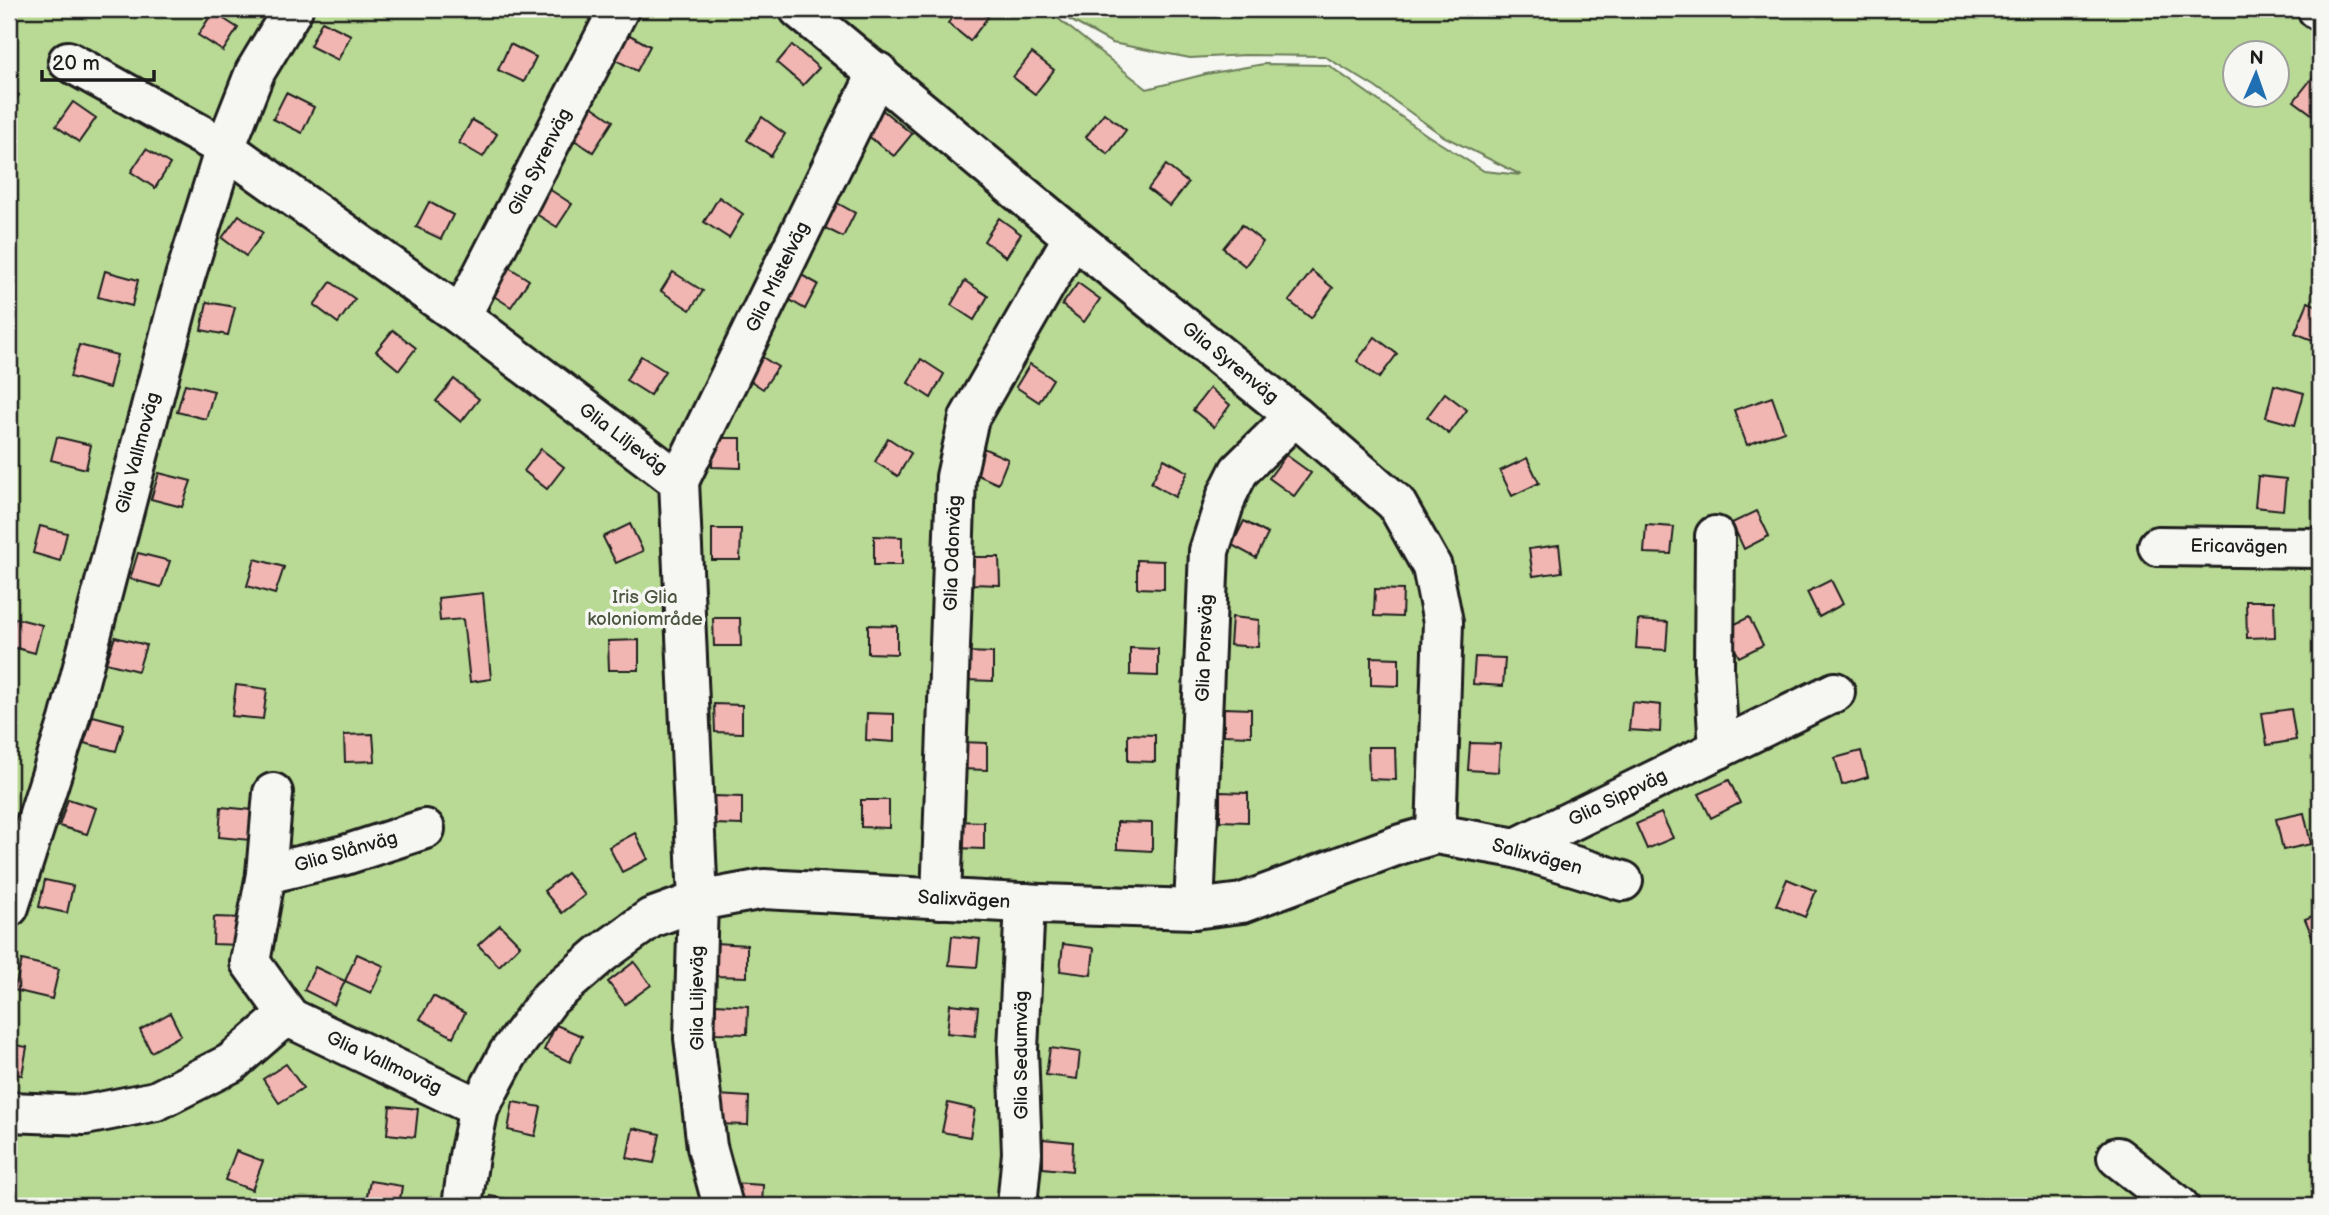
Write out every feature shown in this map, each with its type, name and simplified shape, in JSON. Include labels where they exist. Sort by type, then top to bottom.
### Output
[{"type":"street","name":"Glia Vallmoväg","points":[[9,907],[69,720],[185,276],[225,148],[255,72],[293,9]]},
{"type":"street","name":"Glia Syrenväg","points":[[461,316],[618,9]]},
{"type":"street","name":"Glia Syrenväg","points":[[799,9],[878,72],[1073,237],[1295,416],[1396,503],[1432,567],[1443,622],[1436,834]]},
{"type":"street","name":"Glia Liljeväg","points":[[68,61],[225,148],[461,316],[679,481],[698,901],[694,1038],[707,1147],[723,1206]]},
{"type":"street","name":"Glia Mistelväg","points":[[679,481],[878,72]]},
{"type":"street","name":"Glia Odonväg","points":[[941,899],[956,477],[969,418],[1073,237]]},
{"type":"street","name":"Glia Porsväg","points":[[1194,909],[1209,551],[1227,495],[1239,471],[1295,416]]},
{"type":"street","points":[[1716,536],[1714,669],[1720,749]]},
{"type":"street","name":"Ericavägen","points":[[2158,547],[2320,548]]},
{"type":"street","name":"Glia Sippväg","points":[[1516,848],[1835,692]]},
{"type":"street","name":"Glia Vallmoväg","points":[[273,793],[266,874],[250,962],[290,1018],[479,1108]]},
{"type":"street","name":"Glia Slånväg","points":[[266,874],[345,855],[425,829]]},
{"type":"street","name":"Salixvägen","points":[[462,1206],[479,1108],[508,1054],[550,998],[601,954],[651,918],[698,901],[764,889],[1194,909],[1242,904],[1402,844],[1436,834],[1516,848],[1623,881]]},
{"type":"street","name":"Glia Sedumväg","points":[[1017,1206],[1022,1153],[1018,1049],[1026,903]]},
{"type":"street","points":[[9,1112],[85,1115],[156,1101],[231,1063],[276,1024],[290,1018]]},
{"type":"street","points":[[2117,1157],[2179,1206]]},
{"type":"green space","name":"Iris Glia koloniområde","points":[[9,9],[1046,9],[1147,89],[1206,74],[1264,64],[1328,65],[1427,135],[1484,171],[1521,175],[1443,136],[1375,87],[1324,56],[1246,55],[1190,58],[1112,43],[1050,9],[2320,9],[2320,1206],[9,1206]]},
{"type":"building","points":[[959,9],[977,9],[988,17],[970,41],[948,23]]},
{"type":"building","points":[[213,12],[238,28],[223,51],[198,35]]},
{"type":"building","points":[[322,21],[351,35],[338,60],[310,46]]},
{"type":"building","points":[[626,33],[650,46],[637,71],[612,58]]},
{"type":"building","points":[[510,44],[536,57],[524,82],[498,70]]},
{"type":"building","points":[[792,45],[819,68],[803,85],[777,63]]},
{"type":"building","points":[[1032,53],[1054,70],[1035,94],[1013,77]]},
{"type":"building","points":[[2313,77],[2320,82],[2320,120],[2294,101]]},
{"type":"building","points":[[9,88],[19,95],[9,110]]},
{"type":"building","points":[[286,93],[314,107],[302,133],[273,119]]},
{"type":"building","points":[[73,102],[96,118],[79,142],[56,126]]},
{"type":"building","points":[[875,104],[912,134],[894,156],[857,127]]},
{"type":"building","points":[[591,106],[613,121],[593,152],[571,138]]},
{"type":"building","points":[[1104,113],[1126,130],[1108,154],[1086,137]]},
{"type":"building","points":[[762,117],[785,134],[771,156],[747,140]]},
{"type":"building","points":[[472,120],[497,134],[483,157],[459,143]]},
{"type":"building","points":[[146,149],[170,164],[155,188],[131,172]]},
{"type":"building","points":[[1166,165],[1188,183],[1170,206],[1148,189]]},
{"type":"building","points":[[549,189],[572,204],[557,227],[533,212]]},
{"type":"building","points":[[719,197],[743,214],[729,238],[704,222]]},
{"type":"building","points":[[830,199],[855,213],[843,237],[817,224]]},
{"type":"building","points":[[429,202],[453,215],[441,239],[416,227]]},
{"type":"building","points":[[239,215],[263,233],[246,256],[222,238]]},
{"type":"building","points":[[999,218],[1021,234],[1006,257],[984,241]]},
{"type":"building","points":[[1242,225],[1263,242],[1245,266],[1223,248]]},
{"type":"building","points":[[507,266],[529,280],[511,307],[489,293]]},
{"type":"building","points":[[792,270],[818,284],[805,309],[780,294]]},
{"type":"building","points":[[105,271],[138,280],[132,306],[98,297]]},
{"type":"building","points":[[1312,271],[1333,288],[1311,318],[1289,301]]},
{"type":"building","points":[[673,272],[703,291],[690,310],[661,291]]},
{"type":"building","points":[[965,281],[988,296],[974,320],[951,305]]},
{"type":"building","points":[[331,282],[355,299],[338,323],[314,305]]},
{"type":"building","points":[[1078,283],[1100,299],[1084,322],[1062,305]]},
{"type":"building","points":[[207,302],[235,307],[228,335],[201,330]]},
{"type":"building","points":[[2308,302],[2320,307],[2320,343],[2295,333]]},
{"type":"building","points":[[393,330],[416,348],[399,370],[376,351]]},
{"type":"building","points":[[1375,337],[1397,354],[1379,378],[1357,361]]},
{"type":"building","points":[[79,345],[117,355],[109,388],[70,377]]},
{"type":"building","points":[[751,350],[778,367],[763,389],[737,372]]},
{"type":"building","points":[[641,356],[665,371],[650,395],[626,380]]},
{"type":"building","points":[[921,359],[944,374],[931,398],[908,383]]},
{"type":"building","points":[[1030,364],[1053,379],[1039,402],[1016,387]]},
{"type":"building","points":[[454,379],[479,399],[461,422],[436,401]]},
{"type":"building","points":[[185,384],[214,391],[206,419],[177,412]]},
{"type":"building","points":[[2274,385],[2304,393],[2295,425],[2266,417]]},
{"type":"building","points":[[1210,388],[1230,405],[1214,427],[1193,410]]},
{"type":"building","points":[[1445,393],[1467,410],[1449,434],[1427,417]]},
{"type":"building","points":[[1772,397],[1784,431],[1747,445],[1734,410]]},
{"type":"building","points":[[57,437],[91,445],[86,469],[51,460]]},
{"type":"building","points":[[713,438],[741,438],[741,468],[712,467]]},
{"type":"building","points":[[888,438],[911,453],[898,476],[875,462]]},
{"type":"building","points":[[983,448],[1008,459],[998,484],[973,473]]},
{"type":"building","points":[[541,449],[564,467],[547,489],[524,471]]},
{"type":"building","points":[[1286,455],[1311,473],[1294,496],[1269,478]]},
{"type":"building","points":[[1527,458],[1539,483],[1512,496],[1500,471]]},
{"type":"building","points":[[1164,459],[1188,472],[1175,497],[1151,483]]},
{"type":"building","points":[[159,473],[191,481],[182,507],[151,499]]},
{"type":"building","points":[[2258,476],[2286,479],[2283,510],[2255,507]]},
{"type":"building","points":[[1757,511],[1769,536],[1744,549],[1732,523]]},
{"type":"building","points":[[1244,521],[1268,534],[1256,558],[1232,545]]},
{"type":"building","points":[[630,524],[643,551],[616,563],[603,537]]},
{"type":"building","points":[[1646,525],[1674,527],[1671,554],[1644,553]]},
{"type":"building","points":[[40,526],[67,533],[60,561],[33,553]]},
{"type":"building","points":[[712,529],[741,529],[740,560],[712,560]]},
{"type":"building","points":[[874,536],[902,537],[902,565],[874,565]]},
{"type":"building","points":[[1559,545],[1562,572],[1533,576],[1529,549]]},
{"type":"building","points":[[138,553],[170,561],[161,587],[130,579]]},
{"type":"building","points":[[972,557],[999,557],[1000,585],[972,584]]},
{"type":"building","points":[[255,559],[284,567],[275,594],[247,586]]},
{"type":"building","points":[[1137,560],[1164,561],[1164,589],[1137,588]]},
{"type":"building","points":[[1831,580],[1843,604],[1819,617],[1807,592]]},
{"type":"building","points":[[1375,589],[1403,590],[1402,617],[1374,616]]},
{"type":"building","points":[[483,593],[491,679],[470,682],[463,619],[440,621],[438,598]]},
{"type":"building","points":[[2246,601],[2274,601],[2275,637],[2247,638]]},
{"type":"building","points":[[1232,617],[1259,620],[1258,647],[1230,645]]},
{"type":"building","points":[[1749,617],[1763,645],[1739,657],[1725,629]]},
{"type":"building","points":[[15,618],[42,625],[35,653],[9,646]]},
{"type":"building","points":[[713,618],[740,618],[741,646],[714,646]]},
{"type":"building","points":[[1638,620],[1668,622],[1666,650],[1636,648]]},
{"type":"building","points":[[868,625],[897,626],[897,654],[868,653]]},
{"type":"building","points":[[115,637],[146,645],[138,671],[106,663]]},
{"type":"building","points":[[639,640],[639,670],[609,670],[608,641]]},
{"type":"building","points":[[1130,648],[1158,649],[1158,676],[1130,675]]},
{"type":"building","points":[[965,652],[993,653],[993,681],[966,680]]},
{"type":"building","points":[[1371,657],[1399,658],[1399,686],[1371,685]]},
{"type":"building","points":[[1475,657],[1505,658],[1503,686],[1473,684]]},
{"type":"building","points":[[236,685],[267,689],[263,719],[232,716]]},
{"type":"building","points":[[1632,702],[1661,705],[1660,732],[1629,730]]},
{"type":"building","points":[[714,704],[742,705],[742,733],[715,732]]},
{"type":"building","points":[[1224,708],[1251,709],[1251,736],[1224,735]]},
{"type":"building","points":[[2291,709],[2296,740],[2267,745],[2262,713]]},
{"type":"building","points":[[867,713],[894,714],[894,742],[866,740]]},
{"type":"building","points":[[9,714],[15,715],[9,741]]},
{"type":"building","points":[[93,716],[124,724],[116,751],[84,743]]},
{"type":"building","points":[[373,734],[375,761],[345,762],[344,735]]},
{"type":"building","points":[[1128,734],[1155,735],[1155,762],[1128,761]]},
{"type":"building","points":[[960,742],[987,743],[987,770],[960,769]]},
{"type":"building","points":[[1470,743],[1500,744],[1498,772],[1468,770]]},
{"type":"building","points":[[1368,747],[1395,747],[1396,780],[1369,779]]},
{"type":"building","points":[[1861,751],[1868,777],[1842,785],[1835,758]]},
{"type":"building","points":[[1729,780],[1740,803],[1711,818],[1699,794]]},
{"type":"building","points":[[1220,792],[1248,793],[1248,822],[1220,821]]},
{"type":"building","points":[[714,796],[742,797],[742,825],[714,824]]},
{"type":"building","points":[[68,799],[96,808],[87,834],[59,826]]},
{"type":"building","points":[[861,800],[889,800],[889,828],[861,827]]},
{"type":"building","points":[[221,807],[253,810],[250,840],[219,837]]},
{"type":"building","points":[[1661,813],[1673,838],[1647,849],[1636,824]]},
{"type":"building","points":[[2304,813],[2311,844],[2283,850],[2276,819]]},
{"type":"building","points":[[956,821],[984,822],[984,849],[956,848]]},
{"type":"building","points":[[1117,822],[1152,823],[1152,851],[1117,849]]},
{"type":"building","points":[[635,833],[648,859],[622,872],[609,847]]},
{"type":"building","points":[[567,873],[585,895],[562,913],[544,891]]},
{"type":"building","points":[[1787,879],[1816,891],[1805,917],[1776,905]]},
{"type":"building","points":[[45,880],[73,886],[67,913],[39,907]]},
{"type":"building","points":[[2320,913],[2320,947],[2317,948],[2305,919]]},
{"type":"building","points":[[214,917],[243,918],[241,945],[213,944]]},
{"type":"building","points":[[500,925],[520,945],[499,966],[478,945]]},
{"type":"building","points":[[952,936],[980,939],[977,967],[949,965]]},
{"type":"building","points":[[715,943],[747,945],[747,977],[715,976]]},
{"type":"building","points":[[1063,944],[1094,948],[1091,975],[1060,971]]},
{"type":"building","points":[[357,954],[384,966],[371,993],[345,981]]},
{"type":"building","points":[[22,960],[59,969],[52,999],[14,990]]},
{"type":"building","points":[[634,962],[651,985],[625,1004],[608,982]]},
{"type":"building","points":[[315,967],[345,981],[334,1005],[304,990]]},
{"type":"building","points":[[433,996],[465,1013],[453,1037],[420,1019]]},
{"type":"building","points":[[716,1004],[748,1006],[747,1034],[715,1033]]},
{"type":"building","points":[[950,1004],[978,1007],[975,1036],[947,1033]]},
{"type":"building","points":[[170,1013],[181,1035],[151,1052],[140,1030]]},
{"type":"building","points":[[556,1025],[582,1036],[570,1062],[544,1050]]},
{"type":"building","points":[[9,1044],[27,1047],[22,1075],[9,1073]]},
{"type":"building","points":[[1050,1048],[1080,1052],[1077,1079],[1046,1075]]},
{"type":"building","points":[[286,1064],[303,1088],[279,1103],[263,1079]]},
{"type":"building","points":[[717,1095],[749,1097],[748,1125],[715,1124]]},
{"type":"building","points":[[513,1102],[541,1107],[535,1136],[508,1130]]},
{"type":"building","points":[[948,1103],[975,1109],[970,1137],[942,1132]]},
{"type":"building","points":[[390,1106],[418,1109],[415,1137],[387,1134]]},
{"type":"building","points":[[633,1128],[660,1134],[654,1163],[627,1158]]},
{"type":"building","points":[[1043,1139],[1073,1142],[1072,1171],[1043,1168]]},
{"type":"building","points":[[236,1151],[263,1161],[252,1190],[225,1180]]},
{"type":"building","points":[[370,1181],[402,1186],[399,1206],[365,1206]]},
{"type":"building","points":[[731,1183],[763,1185],[762,1206],[730,1206]]},
{"type":"building","points":[[490,1196],[518,1201],[517,1206],[488,1206]]}]
